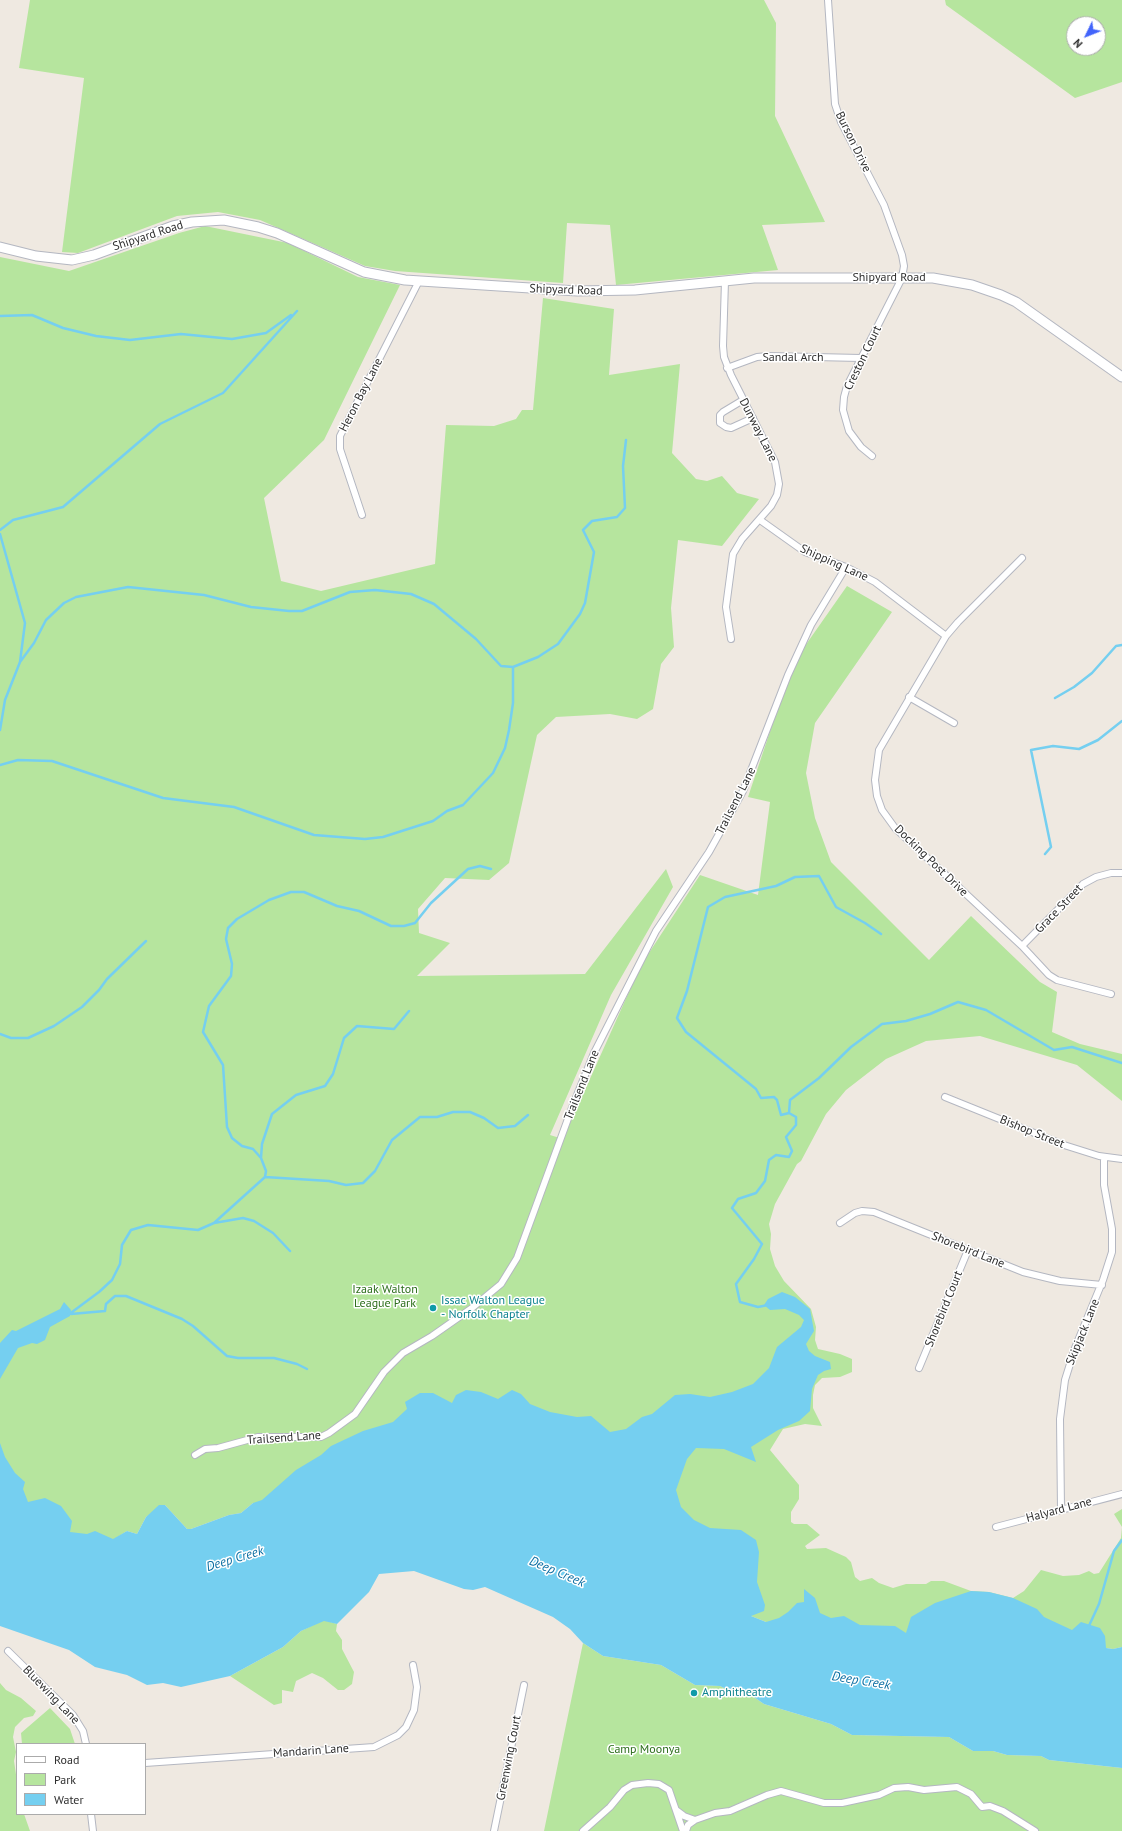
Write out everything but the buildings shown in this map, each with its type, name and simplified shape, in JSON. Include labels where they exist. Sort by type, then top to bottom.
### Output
[{"type":"street","name":"Burson Drive","points":[[828,0],[834,104],[841,122],[884,205],[894,229],[902,255],[902,278]]},
{"type":"street","name":"Shipyard Road","points":[[0,247],[36,256],[72,260],[94,255],[173,226],[192,222],[224,220],[258,227],[277,233],[364,272],[382,277],[419,281],[577,291],[635,290],[781,277],[949,280],[972,285],[1001,295],[1028,310],[1122,377]]},
{"type":"street","name":"Creston Court","points":[[872,456],[854,440],[845,421],[843,410],[844,397],[861,358],[902,278]]},
{"type":"street","name":"Heron Bay Lane","points":[[362,515],[340,449],[340,436],[419,281]]},
{"type":"street","name":"Dunway Lane","points":[[725,281],[722,346],[727,368],[779,472],[777,495],[760,520],[742,539],[733,554],[726,607],[731,639]]},
{"type":"street","name":"Sandal Arch","points":[[727,368],[757,357],[768,356],[861,358]]},
{"type":"street","points":[[743,400],[723,412],[720,415],[720,422],[726,427],[731,428],[752,418]]},
{"type":"street","name":"Shipping Lane","points":[[760,520],[805,552],[846,567],[875,582],[946,636]]},
{"type":"street","name":"Docking Post Drive","points":[[1022,558],[946,636],[884,739],[876,762],[875,780],[877,796],[882,810],[895,828],[1022,946],[1049,975],[1057,980],[1111,994]]},
{"type":"street","name":"Trailsend Lane","points":[[195,1455],[205,1448],[218,1448],[258,1437],[321,1437],[329,1433],[355,1414],[384,1372],[403,1352],[432,1336],[472,1308],[501,1284],[516,1258],[594,1053],[656,931],[709,852],[743,791],[788,675],[811,625],[846,567]]},
{"type":"street","points":[[909,697],[954,723]]},
{"type":"street","name":"Grace Street","points":[[1022,946],[1083,884],[1096,877],[1111,873],[1122,874]]},
{"type":"street","name":"Bishop Street","points":[[945,1096],[1064,1145],[1104,1157],[1122,1159]]},
{"type":"street","name":"Skipjack Lane","points":[[1061,1510],[1060,1419],[1062,1395],[1071,1360],[1102,1285],[1111,1259],[1113,1240],[1104,1185],[1104,1157]]},
{"type":"street","name":"Shorebird Lane","points":[[840,1223],[855,1213],[862,1211],[874,1212],[1034,1275],[1060,1281],[1102,1285]]},
{"type":"street","name":"Shorebird Court","points":[[919,1368],[968,1250]]},
{"type":"street","name":"Halyard Lane","points":[[996,1527],[1122,1494]]},
{"type":"street","name":"Bluewing Lane","points":[[8,1651],[73,1715],[83,1731],[86,1743]]},
{"type":"street","name":"Mandarin Lane","points":[[146,1763],[374,1747],[398,1735],[406,1727],[414,1710],[417,1687],[413,1665]]},
{"type":"street","name":"Greenwing Court","points":[[494,1831],[524,1684]]},
{"type":"street","points":[[583,1831],[610,1807],[624,1790],[632,1785],[648,1783],[659,1784],[669,1790],[684,1831]]},
{"type":"street","points":[[684,1831],[688,1825],[696,1820],[716,1813],[730,1812],[767,1795],[781,1791],[824,1803],[842,1803],[879,1795],[894,1788],[908,1787],[924,1790],[957,1787],[971,1794],[982,1806],[990,1806],[1003,1811],[1035,1831]]},
{"type":"street","points":[[676,1810],[684,1816],[696,1820]]},
{"type":"street","points":[[91,1815],[93,1831]]},
{"type":"green space","points":[[30,0],[764,0],[776,23],[775,116],[825,222],[762,225],[778,270],[616,285],[610,225],[567,223],[563,283],[395,271],[365,266],[260,220],[218,212],[177,216],[78,253],[62,252],[84,78],[19,68]]},
{"type":"green space","points":[[945,0],[1122,0],[1122,82],[1075,98],[946,5]]},
{"type":"green space","name":"Izaak Walton League Park","points":[[205,226],[288,243],[358,277],[400,285],[324,440],[264,498],[281,581],[321,591],[435,564],[446,425],[494,426],[516,419],[522,410],[533,410],[543,298],[614,309],[609,375],[680,364],[672,453],[696,479],[707,481],[722,476],[737,493],[759,499],[722,546],[678,540],[671,608],[674,647],[661,664],[653,709],[637,719],[610,714],[556,717],[537,735],[509,863],[489,880],[445,878],[418,909],[419,933],[450,943],[417,976],[585,974],[666,869],[673,887],[611,995],[550,1135],[563,1139],[641,965],[700,875],[758,895],[770,802],[748,797],[793,663],[847,586],[892,612],[815,723],[806,773],[815,818],[831,862],[929,960],[971,916],[1040,982],[1057,992],[1052,1032],[1080,1044],[1122,1054],[1122,1101],[1077,1065],[980,1036],[926,1041],[886,1059],[846,1090],[826,1114],[801,1161],[797,1164],[775,1204],[769,1224],[771,1234],[770,1249],[775,1266],[784,1281],[811,1309],[816,1327],[815,1340],[818,1349],[840,1354],[852,1359],[852,1372],[840,1377],[822,1378],[815,1385],[813,1408],[822,1426],[805,1424],[783,1429],[770,1450],[799,1485],[799,1499],[791,1512],[791,1522],[794,1524],[807,1524],[820,1535],[805,1546],[807,1549],[826,1548],[846,1557],[851,1562],[855,1577],[860,1581],[872,1578],[879,1583],[893,1588],[906,1584],[926,1584],[931,1581],[944,1581],[971,1591],[989,1592],[1013,1598],[1024,1591],[1041,1570],[1063,1576],[1079,1575],[1089,1571],[1094,1574],[1099,1573],[1121,1538],[1122,1527],[1122,1647],[1113,1649],[1106,1648],[1088,1673],[766,1622],[751,1616],[253,1503],[241,1513],[229,1515],[191,1529],[187,1529],[165,1505],[146,1517],[137,1534],[127,1531],[113,1540],[85,1551],[0,1492],[0,257],[69,271],[179,233]]},
{"type":"green space","points":[[1122,1509],[1122,1527],[1114,1514]]},
{"type":"green space","points":[[324,1620],[337,1624],[336,1631],[342,1640],[342,1649],[354,1672],[352,1684],[344,1690],[338,1690],[323,1678],[312,1673],[296,1681],[293,1692],[282,1690],[282,1703],[274,1705],[230,1676],[283,1647],[301,1631]]},
{"type":"green space","name":"Camp Moonya","points":[[583,1643],[603,1656],[661,1665],[695,1685],[720,1686],[728,1690],[736,1688],[748,1693],[764,1704],[831,1724],[852,1735],[949,1737],[973,1751],[993,1751],[1007,1755],[1041,1756],[1049,1760],[1122,1768],[1122,1831],[544,1831]]},
{"type":"green space","points":[[0,1683],[6,1690],[21,1698],[36,1711],[33,1716],[24,1718],[15,1727],[13,1737],[16,1752],[14,1761],[16,1774],[16,1815],[24,1815],[30,1831],[0,1831]]},
{"type":"green space","points":[[50,1708],[70,1729],[75,1743],[22,1743],[21,1733]]},
{"type":"water","name":"Deep Creek","points":[[782,1292],[795,1297],[810,1309],[814,1331],[806,1344],[809,1351],[815,1356],[830,1362],[831,1369],[818,1375],[812,1389],[810,1411],[799,1421],[778,1430],[751,1447],[756,1462],[724,1449],[696,1448],[687,1459],[676,1490],[681,1507],[694,1520],[710,1528],[741,1530],[756,1540],[759,1552],[757,1582],[765,1605],[764,1611],[751,1616],[766,1622],[779,1618],[797,1603],[804,1602],[804,1589],[815,1598],[820,1613],[831,1618],[844,1616],[860,1625],[895,1626],[906,1633],[911,1617],[935,1603],[971,1591],[989,1592],[1013,1598],[1037,1609],[1044,1617],[1072,1630],[1081,1622],[1100,1628],[1105,1636],[1106,1648],[1113,1649],[1122,1647],[1122,1768],[1049,1760],[1041,1756],[1007,1755],[993,1751],[973,1751],[949,1737],[852,1735],[831,1724],[764,1704],[748,1693],[736,1688],[728,1690],[720,1686],[695,1685],[661,1665],[603,1656],[583,1643],[570,1629],[553,1617],[485,1587],[473,1590],[464,1589],[414,1571],[379,1574],[369,1592],[337,1624],[324,1621],[301,1631],[283,1647],[230,1676],[181,1687],[163,1683],[147,1685],[127,1675],[95,1667],[69,1650],[0,1626],[0,1443],[5,1457],[15,1473],[25,1482],[23,1489],[28,1502],[45,1498],[61,1506],[72,1521],[70,1532],[87,1534],[95,1531],[113,1539],[127,1531],[137,1534],[146,1517],[159,1505],[165,1505],[187,1529],[191,1529],[229,1515],[241,1513],[253,1503],[262,1500],[296,1470],[321,1455],[331,1446],[363,1431],[393,1422],[407,1409],[405,1402],[420,1393],[433,1393],[452,1403],[456,1395],[466,1390],[481,1392],[498,1399],[512,1390],[521,1394],[530,1404],[550,1412],[577,1417],[591,1416],[610,1432],[626,1429],[642,1417],[652,1414],[675,1395],[690,1394],[710,1397],[732,1392],[753,1384],[769,1368],[777,1347],[801,1327],[804,1320],[799,1315],[785,1309],[770,1310],[764,1305],[768,1299]]},
{"type":"water","points":[[64,1302],[71,1310],[70,1316],[50,1327],[45,1340],[37,1344],[32,1343],[18,1348],[0,1379],[0,1343],[12,1330],[16,1331],[60,1309]]},
{"type":"waterway","points":[[0,530],[13,520],[63,507],[160,424],[223,393],[297,311]]},
{"type":"waterway","points":[[0,316],[32,315],[63,328],[96,336],[130,340],[181,334],[232,339],[266,333],[291,315]]},
{"type":"waterway","points":[[0,730],[5,700],[20,662],[34,643],[46,620],[64,603],[76,597],[128,587],[204,595],[251,607],[289,611],[302,611],[350,592],[375,590],[411,594],[434,604],[476,639],[501,666],[513,667],[538,657],[558,644],[580,614],[585,603],[594,552],[583,530],[592,521],[617,517],[625,508],[623,466],[626,440]]},
{"type":"waterway","points":[[0,534],[25,623],[20,662]]},
{"type":"waterway","points":[[1055,698],[1074,687],[1092,673],[1116,646],[1122,645]]},
{"type":"waterway","points":[[0,765],[18,760],[52,761],[163,798],[234,807],[314,835],[365,839],[383,837],[433,821],[447,811],[463,805],[493,773],[505,748],[509,730],[513,703],[513,667]]},
{"type":"waterway","points":[[1045,854],[1051,847],[1031,750],[1053,746],[1079,749],[1098,740],[1122,721]]},
{"type":"waterway","points":[[265,1177],[266,1171],[261,1158],[253,1149],[242,1146],[232,1138],[227,1127],[223,1065],[203,1032],[209,1006],[231,976],[232,964],[226,939],[228,928],[237,919],[269,900],[291,892],[304,892],[337,906],[359,911],[391,926],[404,926],[415,923],[431,903],[468,869],[480,866],[491,869]]},
{"type":"waterway","points":[[768,1305],[758,1307],[740,1302],[736,1284],[754,1259],[762,1244],[732,1208],[738,1199],[756,1193],[765,1181],[769,1160],[776,1155],[789,1157],[792,1151],[786,1137],[796,1125],[796,1117],[789,1113],[781,1115],[777,1100],[774,1097],[761,1098],[756,1089],[686,1032],[677,1018],[687,991],[708,907],[725,897],[776,886],[795,877],[819,876],[836,907],[865,923],[881,934]]},
{"type":"waterway","points":[[0,1034],[11,1038],[28,1038],[54,1026],[82,1007],[99,990],[107,979],[146,941]]},
{"type":"waterway","points":[[789,1113],[790,1100],[819,1078],[851,1047],[882,1024],[906,1021],[930,1014],[958,1002],[986,1010],[1054,1050],[1072,1047],[1122,1063]]},
{"type":"waterway","points":[[261,1158],[262,1144],[272,1114],[296,1095],[325,1086],[333,1074],[344,1038],[357,1026],[394,1029],[409,1011]]},
{"type":"waterway","points":[[68,1315],[99,1292],[112,1280],[120,1264],[122,1245],[131,1230],[148,1225],[198,1230],[214,1223],[265,1177],[329,1181],[346,1185],[363,1183],[375,1171],[392,1140],[420,1117],[437,1117],[453,1112],[470,1112],[484,1118],[498,1128],[515,1126],[528,1115]]},
{"type":"waterway","points":[[214,1223],[243,1218],[254,1221],[273,1233],[290,1251]]},
{"type":"waterway","points":[[71,1314],[105,1311],[106,1304],[115,1296],[126,1296],[182,1319],[193,1326],[227,1356],[238,1358],[274,1358],[297,1364],[307,1369]]},
{"type":"waterway","points":[[1088,1628],[1099,1604],[1114,1551],[1122,1540]]},
{"type":"place","name":"Issac Walton League - Norfolk Chapter","points":[[433,1308]]},
{"type":"place","name":"Amphitheatre","points":[[694,1693]]}]
